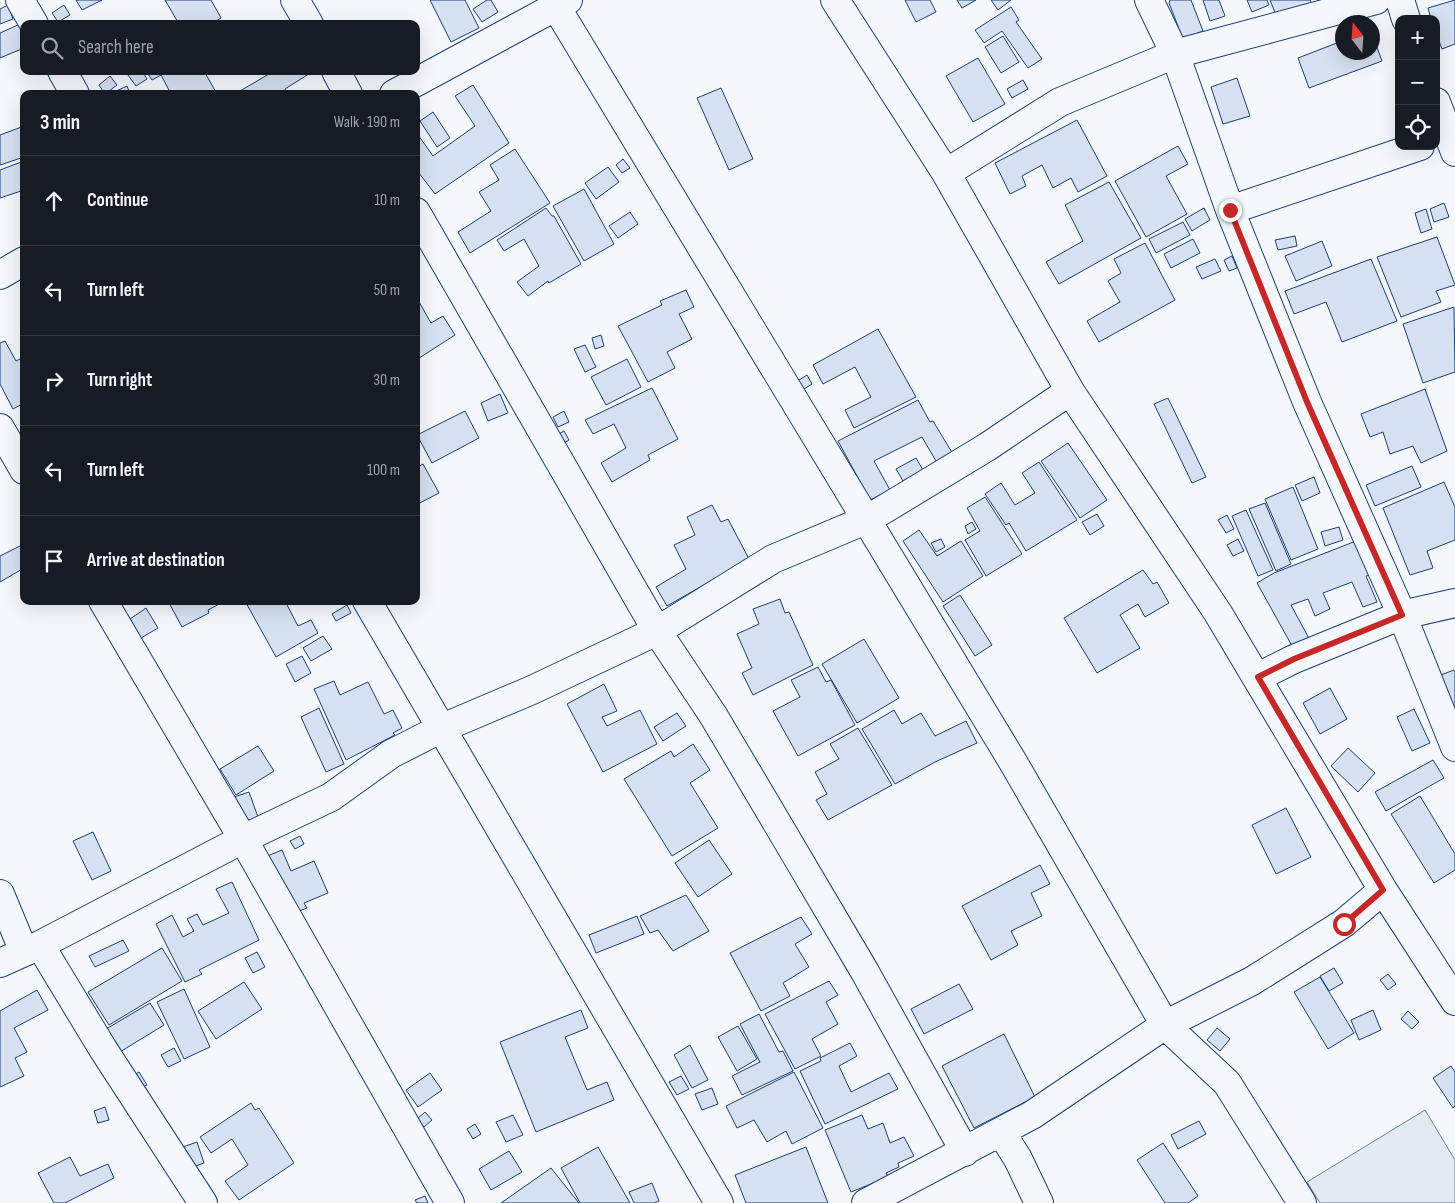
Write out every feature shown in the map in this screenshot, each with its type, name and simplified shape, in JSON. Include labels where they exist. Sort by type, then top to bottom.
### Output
[{"type":"street","points":[[20,0],[32,20]]},
{"type":"street","points":[[296,0],[307,20]]},
{"type":"street","points":[[835,0],[946,173],[1070,391],[1258,677],[1383,890],[1455,1001]]},
{"type":"street","points":[[1149,0],[1175,54],[1230,210],[1307,402],[1402,615],[1455,747]]},
{"type":"street","points":[[946,173],[1060,102],[1175,54],[1376,0]]},
{"type":"street","points":[[1400,0],[1405,15]]},
{"type":"street","points":[[401,90],[559,3],[1014,762],[1165,1025],[1227,1083],[1302,1203]]},
{"type":"street","points":[[64,75],[74,90]]},
{"type":"street","points":[[338,75],[346,90]]},
{"type":"street","points":[[1437,105],[1447,143]]},
{"type":"street","points":[[1230,210],[1408,150]]},
{"type":"street","points":[[420,219],[657,631],[713,715],[864,972],[965,1152]]},
{"type":"street","points":[[0,275],[20,263]]},
{"type":"street","points":[[21,954],[242,839],[331,797],[391,754],[440,729],[532,690],[657,631],[772,559],[868,519],[987,447],[1070,391]]},
{"type":"street","points":[[0,428],[20,463]]},
{"type":"street","points":[[1258,677],[1302,656],[1402,615],[1455,603]]},
{"type":"street","points":[[105,605],[242,839],[450,1203]]},
{"type":"street","points":[[369,605],[440,729],[719,1203]]},
{"type":"street","points":[[866,1203],[1001,1132],[1032,1114],[1165,1025],[1252,981],[1344,924],[1383,890]]},
{"type":"street","points":[[0,894],[21,954],[103,1049],[204,1203]]},
{"type":"street","points":[[1001,1132],[1018,1159],[1039,1203]]},
{"type":"shaded area","points":[[1425,1110],[1455,1160],[1455,1203],[1320,1203],[1307,1182]]},
{"type":"building","points":[[76,0],[102,0],[82,10]]},
{"type":"building","points":[[165,0],[211,0],[221,18],[218,20],[177,20]]},
{"type":"building","points":[[430,0],[465,0],[479,28],[451,42]]},
{"type":"building","points":[[487,0],[491,0],[498,12],[482,22],[473,9]]},
{"type":"building","points":[[905,0],[930,0],[936,12],[916,22]]},
{"type":"building","points":[[957,0],[976,0],[962,8]]},
{"type":"building","points":[[991,0],[1011,0],[998,10]]},
{"type":"building","points":[[1170,0],[1191,0],[1203,31],[1183,39],[1169,3]]},
{"type":"building","points":[[1203,0],[1219,0],[1225,16],[1210,21]]},
{"type":"building","points":[[1247,0],[1267,0],[1269,5],[1252,12]]},
{"type":"building","points":[[1270,0],[1310,0],[1313,6],[1278,20]]},
{"type":"building","points":[[1455,0],[1455,44],[1442,49],[1440,44],[1440,15],[1430,15],[1428,8]]},
{"type":"building","points":[[8,5],[13,19],[0,24],[0,9]]},
{"type":"building","points":[[64,5],[70,15],[61,20],[57,20],[52,13]]},
{"type":"building","points":[[1011,7],[1019,20],[1016,22],[1042,59],[1028,68],[1002,31],[984,43],[975,30]]},
{"type":"building","points":[[20,24],[20,50],[0,58],[0,33]]},
{"type":"building","points":[[1003,36],[1019,62],[1001,73],[985,47]]},
{"type":"building","points":[[1335,44],[1335,60],[1380,60],[1380,56],[1382,61],[1309,88],[1298,58]]},
{"type":"building","points":[[978,58],[1005,104],[973,122],[946,76]]},
{"type":"building","points":[[128,75],[144,75],[147,79],[136,86]]},
{"type":"building","points":[[149,75],[161,75],[152,80]]},
{"type":"building","points":[[161,75],[206,75],[215,90],[169,90]]},
{"type":"building","points":[[267,75],[307,75],[286,90],[242,90]]},
{"type":"building","points":[[110,76],[117,85],[110,90],[102,90],[99,85]]},
{"type":"building","points":[[1237,78],[1250,116],[1223,124],[1211,87]]},
{"type":"building","points":[[1023,80],[1028,89],[1012,98],[1007,89]]},
{"type":"building","points":[[473,85],[509,143],[435,194],[420,174],[420,138],[433,156],[475,126],[455,96]]},
{"type":"building","points":[[127,86],[128,90],[118,90]]},
{"type":"building","points":[[721,88],[753,159],[729,170],[697,98]]},
{"type":"building","points":[[433,112],[450,138],[437,147],[420,121]]},
{"type":"building","points":[[1077,120],[1107,176],[1078,192],[1071,178],[1053,188],[1042,165],[1022,176],[1026,186],[1010,194],[995,163]]},
{"type":"building","points":[[20,128],[20,158],[0,165],[0,135]]},
{"type":"building","points":[[1178,146],[1188,164],[1166,176],[1187,214],[1146,237],[1115,181]]},
{"type":"building","points":[[515,149],[550,203],[470,253],[458,232],[491,211],[479,192],[499,180],[490,165]]},
{"type":"building","points":[[623,159],[630,168],[622,173],[616,165]]},
{"type":"building","points":[[20,162],[20,191],[0,198],[0,170]]},
{"type":"building","points":[[608,167],[619,182],[596,199],[585,183]]},
{"type":"building","points":[[1109,182],[1141,238],[1059,284],[1046,262],[1083,241],[1065,205]]},
{"type":"building","points":[[584,189],[614,244],[584,261],[553,206]]},
{"type":"building","points":[[1444,203],[1449,217],[1434,222],[1430,209]]},
{"type":"building","points":[[546,208],[554,216],[581,264],[549,283],[548,281],[528,296],[517,282],[539,266],[524,239],[504,251],[497,240]]},
{"type":"building","points":[[1204,208],[1210,220],[1192,231],[1185,219]]},
{"type":"building","points":[[1426,209],[1432,229],[1421,233],[1415,213]]},
{"type":"building","points":[[630,212],[638,224],[618,238],[609,226]]},
{"type":"building","points":[[1183,222],[1190,235],[1156,253],[1149,239]]},
{"type":"building","points":[[1295,236],[1297,246],[1278,250],[1275,240]]},
{"type":"building","points":[[1437,237],[1455,285],[1436,291],[1441,302],[1401,317],[1377,257]]},
{"type":"building","points":[[1193,239],[1200,253],[1171,268],[1164,254]]},
{"type":"building","points":[[1322,241],[1332,266],[1296,281],[1285,256]]},
{"type":"building","points":[[1145,243],[1175,300],[1099,342],[1087,321],[1120,302],[1108,281],[1121,273],[1114,259]]},
{"type":"building","points":[[1232,256],[1237,268],[1229,271],[1224,260]]},
{"type":"building","points":[[1215,259],[1221,271],[1202,279],[1196,267]]},
{"type":"building","points":[[1371,259],[1397,321],[1342,342],[1326,302],[1294,314],[1285,291]]},
{"type":"building","points":[[686,290],[694,307],[679,314],[692,339],[667,352],[675,368],[648,382],[618,326],[662,305],[660,301]]},
{"type":"building","points":[[420,304],[431,323],[443,316],[455,335],[420,357]]},
{"type":"building","points":[[1454,307],[1455,372],[1423,383],[1403,324]]},
{"type":"building","points":[[878,329],[916,397],[854,428],[845,410],[871,397],[855,367],[823,384],[813,365]]},
{"type":"building","points":[[601,335],[604,346],[595,349],[592,338]]},
{"type":"building","points":[[5,341],[16,361],[20,359],[20,405],[13,409],[0,384],[0,343]]},
{"type":"building","points":[[585,345],[596,367],[585,372],[574,349]]},
{"type":"building","points":[[627,359],[641,387],[606,405],[591,377]]},
{"type":"building","points":[[807,375],[812,384],[801,391],[796,382]]},
{"type":"building","points":[[652,388],[678,439],[648,455],[650,460],[612,482],[601,463],[626,448],[614,424],[593,434],[585,420]]},
{"type":"building","points":[[1425,389],[1447,451],[1421,463],[1413,446],[1390,454],[1383,432],[1370,437],[1361,414]]},
{"type":"building","points":[[500,394],[508,413],[488,421],[481,403]]},
{"type":"building","points":[[1168,398],[1206,477],[1192,483],[1154,404]]},
{"type":"building","points":[[918,400],[930,422],[933,421],[956,459],[940,468],[922,437],[874,461],[890,490],[870,500],[838,441]]},
{"type":"building","points":[[465,411],[479,438],[432,463],[420,441],[420,434]]},
{"type":"building","points":[[564,411],[569,422],[558,427],[553,417]]},
{"type":"building","points":[[564,431],[569,440],[562,444],[557,435]]},
{"type":"building","points":[[1068,443],[1107,500],[1080,518],[1041,461]]},
{"type":"building","points":[[916,458],[923,470],[903,481],[896,469]]},
{"type":"building","points":[[1039,462],[1077,520],[1026,551],[1009,523],[1006,525],[985,494],[1001,483],[1015,505],[1035,493],[1022,473]]},
{"type":"building","points":[[423,464],[439,493],[420,503],[420,466]]},
{"type":"building","points":[[1412,466],[1421,487],[1375,506],[1366,485]]},
{"type":"building","points":[[1314,477],[1320,493],[1302,501],[1295,485]]},
{"type":"building","points":[[1444,482],[1455,507],[1455,540],[1427,551],[1433,568],[1410,575],[1383,508]]},
{"type":"building","points":[[1293,487],[1318,549],[1291,560],[1265,499]]},
{"type":"building","points":[[985,497],[1022,554],[986,576],[965,540],[980,531],[967,508]]},
{"type":"building","points":[[1265,503],[1291,564],[1276,571],[1249,509]]},
{"type":"building","points":[[712,505],[721,522],[728,519],[749,559],[667,606],[656,587],[686,569],[674,545],[695,535],[687,517]]},
{"type":"building","points":[[1246,510],[1273,570],[1258,576],[1232,516]]},
{"type":"building","points":[[1097,514],[1104,526],[1090,535],[1082,522]]},
{"type":"building","points":[[1227,515],[1234,529],[1226,533],[1218,520]]},
{"type":"building","points":[[972,522],[976,529],[968,534],[965,526]]},
{"type":"building","points":[[1339,527],[1343,540],[1325,546],[1321,532]]},
{"type":"building","points":[[919,530],[937,556],[961,541],[983,576],[943,602],[903,541]]},
{"type":"building","points":[[941,539],[945,547],[936,552],[931,543]]},
{"type":"building","points":[[1238,539],[1244,551],[1233,556],[1227,545]]},
{"type":"building","points":[[1356,541],[1370,575],[1366,576],[1377,602],[1363,607],[1352,582],[1323,593],[1330,609],[1315,616],[1308,599],[1291,605],[1312,644],[1296,653],[1257,583],[1274,573]]},
{"type":"building","points":[[20,546],[20,570],[0,582],[0,556]]},
{"type":"building","points":[[1143,570],[1153,584],[1157,582],[1169,603],[1145,617],[1138,604],[1120,615],[1140,648],[1097,673],[1064,618]]},
{"type":"building","points":[[960,595],[992,645],[975,656],[943,606]]},
{"type":"building","points":[[780,599],[785,613],[789,612],[813,665],[753,695],[742,673],[752,668],[737,634],[759,624],[753,609]]},
{"type":"building","points":[[170,605],[217,605],[208,610],[209,613],[182,627]]},
{"type":"building","points":[[247,605],[287,605],[298,626],[311,620],[318,633],[276,657]]},
{"type":"building","points":[[347,605],[351,613],[336,621],[332,614]]},
{"type":"building","points":[[146,608],[158,628],[141,638],[130,619]]},
{"type":"building","points":[[323,636],[332,649],[311,661],[303,648]]},
{"type":"building","points":[[864,639],[899,698],[857,723],[822,664]]},
{"type":"building","points":[[302,656],[311,673],[295,682],[286,664]]},
{"type":"building","points":[[818,667],[826,682],[831,680],[855,725],[798,756],[773,711],[800,697],[791,680]]},
{"type":"building","points":[[1454,670],[1455,672],[1455,716],[1438,676]]},
{"type":"building","points":[[334,681],[340,695],[368,682],[384,714],[393,710],[402,728],[393,733],[395,735],[346,760],[314,689]]},
{"type":"building","points":[[604,684],[617,711],[602,717],[607,726],[640,710],[657,744],[603,772],[567,704]]},
{"type":"building","points":[[1330,688],[1347,719],[1320,734],[1303,703]]},
{"type":"building","points":[[319,708],[344,764],[326,772],[301,717]]},
{"type":"building","points":[[1414,709],[1430,743],[1412,751],[1397,717]]},
{"type":"building","points":[[894,710],[902,724],[921,713],[935,736],[966,721],[977,743],[935,762],[895,784],[862,729]]},
{"type":"building","points":[[677,713],[686,726],[663,741],[654,727]]},
{"type":"building","points":[[858,728],[892,785],[828,820],[816,800],[827,794],[815,772],[839,759],[830,744]]},
{"type":"building","points":[[693,744],[710,770],[690,783],[718,828],[672,856],[624,779],[671,751],[674,757]]},
{"type":"building","points":[[258,746],[274,771],[236,795],[220,769]]},
{"type":"building","points":[[1348,748],[1375,773],[1358,792],[1331,766]]},
{"type":"building","points":[[1433,760],[1444,778],[1386,811],[1375,792]]},
{"type":"building","points":[[249,792],[258,817],[243,822],[234,797]]},
{"type":"building","points":[[1420,796],[1455,854],[1455,870],[1434,883],[1391,814]]},
{"type":"building","points":[[1286,808],[1311,857],[1276,874],[1252,825]]},
{"type":"building","points":[[93,832],[111,871],[92,880],[73,841]]},
{"type":"building","points":[[300,836],[304,844],[295,849],[290,841]]},
{"type":"building","points":[[709,840],[732,874],[698,897],[675,863]]},
{"type":"building","points":[[282,850],[291,871],[314,861],[328,893],[304,903],[307,908],[289,915],[265,857]]},
{"type":"building","points":[[1040,865],[1050,884],[1031,893],[1042,916],[1011,931],[1018,945],[991,960],[962,906]]},
{"type":"building","points":[[232,882],[259,940],[199,970],[202,974],[185,982],[156,924],[172,915],[183,937],[194,931],[187,919],[197,914],[203,925],[229,913],[216,889]]},
{"type":"building","points":[[686,895],[709,931],[673,951],[658,930],[650,933],[640,916]]},
{"type":"building","points":[[637,916],[644,934],[596,953],[589,935]]},
{"type":"building","points":[[801,917],[812,934],[795,944],[809,967],[783,983],[790,996],[761,1011],[730,953]]},
{"type":"building","points":[[123,940],[129,951],[95,967],[89,956]]},
{"type":"building","points":[[162,948],[182,981],[109,1025],[88,992]]},
{"type":"building","points":[[257,952],[265,967],[253,973],[245,958]]},
{"type":"building","points":[[1334,968],[1343,983],[1329,991],[1320,976]]},
{"type":"building","points":[[1388,974],[1396,984],[1388,990],[1380,980]]},
{"type":"building","points":[[1320,977],[1354,1033],[1328,1049],[1294,992]]},
{"type":"building","points":[[829,981],[838,995],[826,1002],[838,1024],[812,1039],[821,1056],[795,1069],[765,1014]]},
{"type":"building","points":[[244,982],[262,1009],[216,1039],[198,1011]]},
{"type":"building","points":[[959,984],[973,1009],[924,1034],[911,1009]]},
{"type":"building","points":[[184,989],[210,1047],[184,1059],[157,1002]]},
{"type":"building","points":[[37,990],[48,1010],[14,1028],[27,1052],[15,1058],[24,1076],[0,1087],[0,1011]]},
{"type":"building","points":[[150,1003],[164,1025],[115,1055],[101,1032]]},
{"type":"building","points":[[581,1010],[588,1028],[565,1037],[587,1090],[607,1082],[614,1100],[536,1132],[500,1042]]},
{"type":"building","points":[[1373,1010],[1381,1030],[1359,1040],[1351,1020]]},
{"type":"building","points":[[1408,1011],[1419,1022],[1412,1029],[1401,1019]]},
{"type":"building","points":[[759,1014],[779,1052],[783,1051],[793,1071],[742,1095],[732,1076],[760,1062],[740,1024]]},
{"type":"building","points":[[738,1026],[757,1059],[737,1071],[718,1037]]},
{"type":"building","points":[[1217,1028],[1230,1039],[1220,1051],[1207,1040]]},
{"type":"building","points":[[1004,1034],[1035,1097],[974,1128],[942,1066]]},
{"type":"building","points":[[850,1043],[857,1056],[839,1066],[851,1092],[889,1073],[898,1089],[825,1124],[800,1071],[821,1061],[820,1058]]},
{"type":"building","points":[[690,1045],[708,1080],[692,1088],[674,1055]]},
{"type":"building","points":[[174,1048],[181,1061],[168,1067],[161,1055]]},
{"type":"building","points":[[1451,1066],[1455,1072],[1455,1106],[1453,1108],[1433,1078]]},
{"type":"building","points":[[139,1072],[147,1085],[136,1091],[128,1079]]},
{"type":"building","points":[[794,1072],[823,1128],[792,1144],[786,1131],[767,1142],[754,1120],[737,1128],[726,1106]]},
{"type":"building","points":[[430,1073],[442,1090],[418,1107],[406,1090]]},
{"type":"building","points":[[681,1076],[689,1089],[677,1095],[669,1082]]},
{"type":"building","points":[[712,1088],[718,1104],[702,1110],[695,1094]]},
{"type":"building","points":[[251,1103],[255,1110],[259,1108],[294,1163],[239,1200],[225,1181],[248,1165],[232,1139],[211,1153],[200,1137]]},
{"type":"building","points":[[105,1107],[109,1120],[98,1123],[94,1111]]},
{"type":"building","points":[[425,1112],[432,1120],[424,1127],[417,1119]]},
{"type":"building","points":[[513,1115],[523,1135],[506,1142],[496,1122]]},
{"type":"building","points":[[862,1115],[868,1129],[883,1123],[890,1143],[904,1137],[914,1156],[898,1163],[899,1167],[886,1173],[888,1177],[851,1192],[825,1130]]},
{"type":"building","points":[[1199,1121],[1206,1134],[1178,1149],[1171,1135]]},
{"type":"building","points":[[475,1124],[481,1134],[473,1139],[467,1129]]},
{"type":"building","points":[[197,1142],[204,1163],[187,1169],[180,1148]]},
{"type":"building","points":[[1163,1143],[1198,1196],[1188,1203],[1165,1203],[1137,1160]]},
{"type":"building","points":[[598,1147],[630,1203],[580,1203],[561,1168]]},
{"type":"building","points":[[806,1147],[828,1203],[746,1203],[735,1175]]},
{"type":"building","points":[[509,1151],[522,1172],[491,1190],[479,1169]]},
{"type":"building","points":[[70,1157],[80,1176],[108,1164],[114,1178],[65,1203],[54,1203],[38,1173]]},
{"type":"building","points":[[551,1168],[579,1203],[501,1203]]},
{"type":"building","points":[[652,1183],[659,1201],[654,1203],[634,1203],[629,1192]]},
{"type":"building","points":[[425,1196],[428,1203],[417,1203],[415,1200]]},
{"type":"route","points":[[1230,210],[1307,402],[1402,615],[1294,659],[1258,677],[1383,890],[1344,924]]}]
